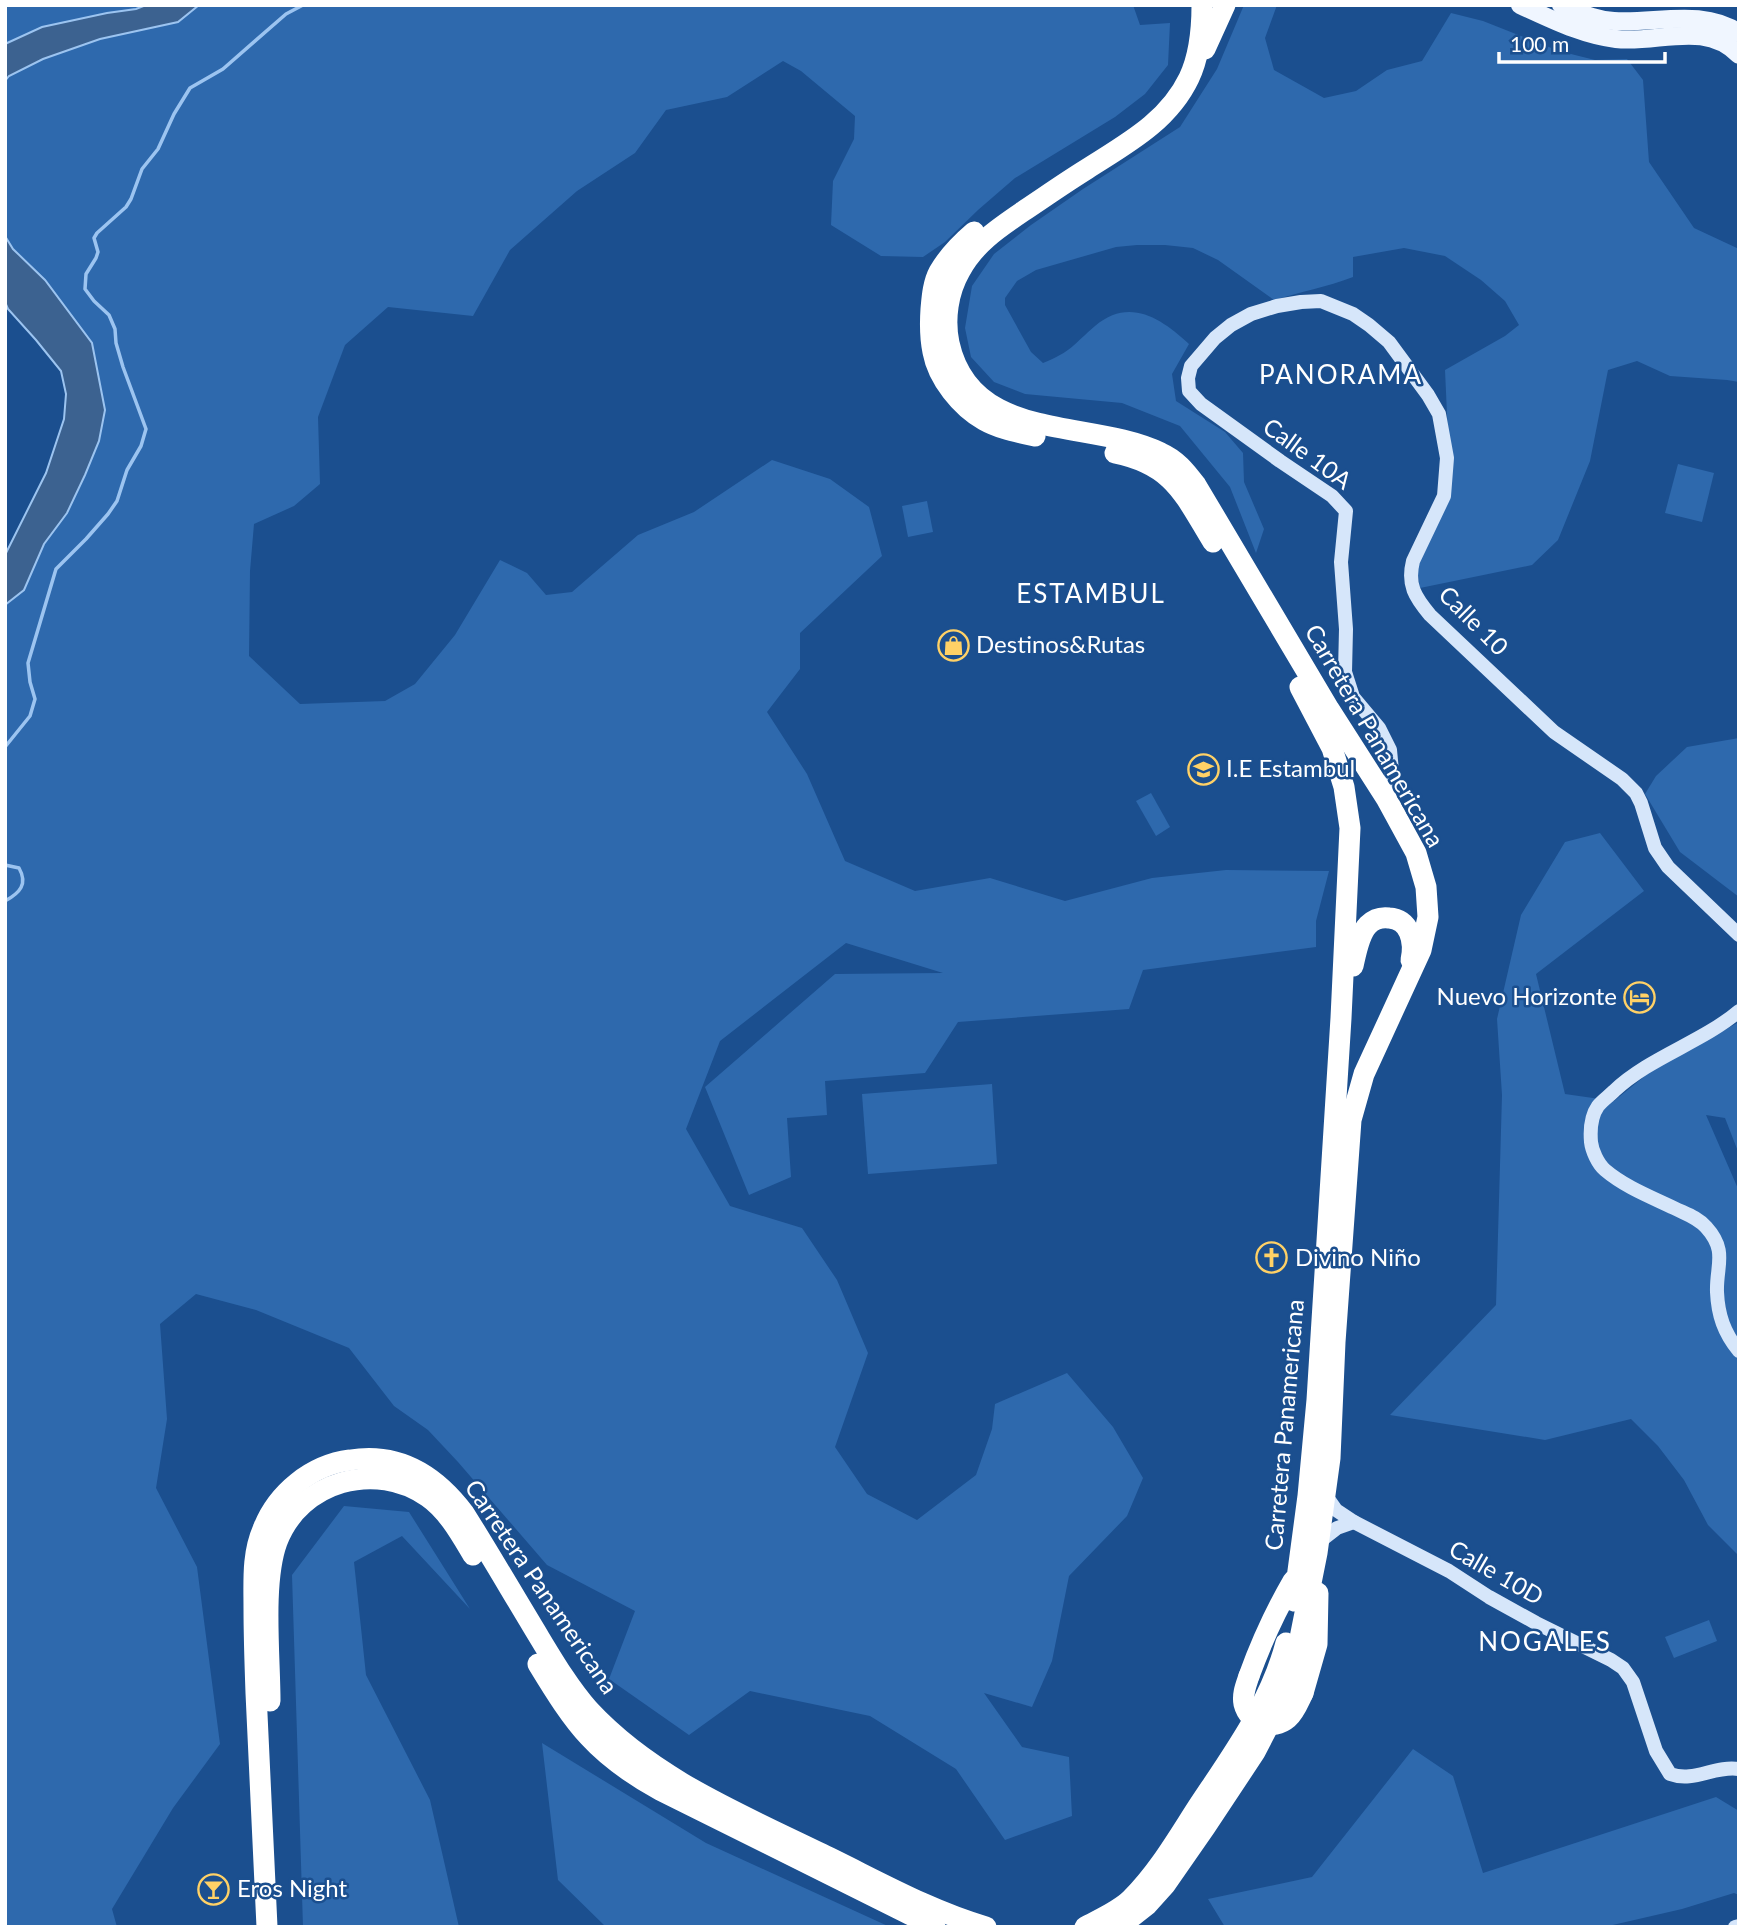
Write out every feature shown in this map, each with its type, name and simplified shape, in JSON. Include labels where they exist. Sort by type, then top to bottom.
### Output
[{"type":"highway","name":"Carretera Panamericana","points":[[1085,1927],[1129,1900],[1154,1872],[1265,1701],[1280,1664],[1289,1631],[1308,1496],[1317,1400],[1342,1018],[1350,828],[1338,765],[1324,730],[1181,490],[1168,475],[1139,460],[1003,428],[969,409],[940,372],[933,354],[930,334],[932,298],[937,275],[948,257],[982,225],[1132,128],[1152,110],[1181,68],[1190,47],[1194,5]]},
{"type":"highway","name":"Carretera Panamericana","points":[[1119,1927],[1147,1905],[1165,1885],[1255,1752],[1287,1690],[1318,1548],[1330,1458],[1335,1342],[1351,1120],[1364,1074],[1421,950],[1428,917],[1426,887],[1416,853],[1386,798],[1329,709],[1196,485],[1181,466],[1163,453],[1148,447],[1024,419],[1002,411],[972,390],[958,371],[947,336],[951,289],[967,258],[983,240],[1147,131],[1170,107],[1189,78],[1195,61],[1202,23],[1202,5]]},
{"type":"highway","points":[[1189,78],[1225,5]]},
{"type":"highway","points":[[1342,1018],[1359,942],[1368,925],[1377,919],[1384,917],[1400,920],[1410,932],[1413,952],[1402,992]]},
{"type":"highway","name":"Carretera Panamericana","points":[[267,1927],[254,1652],[254,1564],[257,1545],[266,1521],[298,1482],[327,1465],[366,1458],[401,1464],[434,1480],[445,1490],[464,1513],[563,1677],[606,1727],[654,1766],[696,1791],[877,1882],[943,1913],[986,1927]]},
{"type":"highway","name":"Carretera Panamericana","points":[[276,1927],[273,1897],[269,1623],[271,1567],[283,1530],[295,1511],[310,1497],[340,1482],[373,1478],[399,1483],[420,1492],[434,1502],[447,1517],[471,1550],[575,1722],[610,1758],[660,1790],[935,1927]]},
{"type":"highway","points":[[1298,1573],[1262,1640],[1245,1689],[1243,1701],[1248,1713],[1256,1721],[1268,1725],[1280,1723],[1290,1716],[1303,1693],[1317,1644],[1318,1548]]},
{"type":"main road","points":[[1520,5],[1582,31],[1601,36],[1618,39],[1704,36],[1727,45],[1739,55]]},
{"type":"main road","points":[[1561,5],[1591,18],[1603,20],[1617,22],[1695,19],[1714,21],[1739,33]]},
{"type":"street","name":"Calle 10","points":[[1201,404],[1189,391],[1191,366],[1215,338],[1251,314],[1278,306],[1321,301],[1353,314],[1389,342],[1439,414],[1447,458],[1444,496],[1410,572],[1411,584],[1417,598],[1430,615],[1554,732],[1622,779],[1636,793],[1642,803],[1655,848],[1668,867],[1739,935]]},
{"type":"street","name":"Calle 10A","points":[[1201,404],[1332,496],[1346,511],[1341,562],[1346,629],[1345,673],[1353,697],[1380,727],[1390,750],[1392,771],[1386,798]]},
{"type":"street","points":[[1739,1011],[1710,1031],[1638,1072],[1617,1088],[1599,1105],[1590,1132],[1591,1146],[1601,1168],[1624,1185],[1693,1216],[1706,1227],[1716,1242],[1721,1259],[1717,1290],[1720,1318],[1729,1339],[1739,1351]]},
{"type":"street","name":"Calle 10D","points":[[1324,1493],[1336,1510],[1354,1522],[1449,1571],[1489,1597],[1623,1668],[1633,1682],[1657,1751],[1670,1774],[1691,1777],[1739,1769]]},
{"type":"street","points":[[1318,1548],[1337,1528],[1354,1522]]},
{"type":"shaded area","points":[[5,5],[146,5],[42,27],[5,44]]},
{"type":"shaded area","points":[[146,5],[199,5],[178,22],[100,39],[43,59],[9,76],[5,81],[5,44],[42,27]]},
{"type":"shaded area","points":[[199,5],[1133,5],[1140,25],[1170,23],[1168,65],[1145,94],[1115,117],[1015,178],[945,242],[923,257],[881,256],[831,225],[833,181],[854,139],[855,116],[801,71],[783,61],[727,97],[666,110],[635,153],[577,191],[510,250],[473,316],[388,307],[345,345],[318,417],[320,484],[294,506],[254,524],[250,571],[249,656],[300,704],[385,701],[415,684],[455,635],[500,560],[527,573],[546,595],[572,592],[638,535],[694,512],[772,460],[830,479],[869,507],[882,556],[800,633],[800,669],[767,712],[807,774],[845,861],[915,891],[990,878],[1065,901],[1152,878],[1226,870],[1329,871],[1316,921],[1316,947],[1143,970],[1129,1009],[958,1022],[925,1073],[825,1081],[827,1115],[787,1118],[791,1177],[749,1195],[705,1087],[835,974],[943,973],[846,943],[720,1041],[686,1129],[730,1206],[802,1228],[837,1280],[868,1353],[835,1447],[867,1494],[917,1520],[976,1475],[992,1429],[995,1404],[1067,1373],[1113,1427],[1143,1478],[1127,1516],[1069,1576],[1052,1661],[1032,1707],[984,1693],[1022,1747],[1069,1757],[1072,1816],[1005,1840],[956,1769],[870,1716],[750,1691],[689,1735],[609,1679],[635,1611],[547,1565],[428,1430],[394,1406],[349,1348],[256,1310],[196,1294],[160,1324],[167,1419],[156,1488],[197,1567],[220,1744],[173,1808],[112,1909],[117,1927],[5,1927],[5,605],[24,590],[44,544],[67,513],[85,475],[96,368],[92,343],[45,280],[13,249],[5,236],[5,81],[9,76],[43,59],[100,39],[178,22]]},
{"type":"shaded area","points":[[1244,5],[1277,5],[1265,38],[1274,70],[1324,98],[1356,91],[1387,70],[1422,61],[1451,13],[1483,21],[1559,51],[1595,60],[1627,59],[1643,80],[1649,162],[1694,228],[1739,249],[1739,382],[1670,376],[1637,361],[1608,370],[1590,461],[1558,540],[1532,565],[1420,588],[1416,562],[1449,458],[1445,370],[1505,336],[1519,325],[1505,301],[1481,280],[1445,256],[1404,248],[1353,257],[1353,277],[1274,300],[1218,260],[1193,248],[1165,245],[1116,247],[1036,270],[1017,281],[1005,298],[1005,305],[1031,352],[1043,363],[1066,351],[1108,317],[1120,313],[1144,314],[1156,319],[1189,344],[1172,374],[1176,401],[1225,432],[1243,453],[1244,482],[1264,529],[1256,553],[1230,487],[1180,426],[1122,403],[1025,394],[994,382],[971,357],[965,328],[972,286],[994,254],[1083,189],[1180,127],[1217,69]]},
{"type":"shaded area","points":[[5,236],[13,249],[45,280],[92,343],[105,410],[99,441],[67,513],[44,544],[24,590],[5,605],[5,555],[46,473],[64,419],[66,394],[61,371],[5,302]]},
{"type":"shaded area","points":[[1678,464],[1714,473],[1702,522],[1665,513]]},
{"type":"shaded area","points":[[927,501],[933,532],[908,537],[902,506]]},
{"type":"shaded area","points":[[1739,738],[1739,897],[1680,852],[1645,794],[1656,776],[1687,747]]},
{"type":"shaded area","points":[[1151,793],[1170,827],[1156,836],[1136,801]]},
{"type":"shaded area","points":[[1600,833],[1644,891],[1536,974],[1565,1094],[1614,1101],[1651,1071],[1739,1022],[1739,1154],[1725,1118],[1706,1115],[1739,1191],[1739,1556],[1708,1525],[1684,1480],[1658,1446],[1631,1419],[1545,1440],[1390,1415],[1496,1305],[1502,1095],[1497,1019],[1521,915],[1565,842]]},
{"type":"shaded area","points":[[992,1084],[997,1164],[868,1174],[862,1094]]},
{"type":"shaded area","points":[[344,1506],[409,1512],[470,1609],[402,1536],[354,1562],[366,1675],[430,1800],[459,1927],[303,1927],[292,1575]]},
{"type":"shaded area","points":[[1709,1620],[1717,1641],[1674,1658],[1665,1637]]},
{"type":"shaded area","points":[[542,1743],[706,1843],[890,1927],[606,1927],[558,1880]]},
{"type":"shaded area","points":[[1413,1749],[1453,1776],[1483,1873],[1716,1797],[1739,1811],[1739,1895],[1734,1893],[1682,1909],[1604,1927],[1225,1927],[1208,1899],[1312,1877]]},
{"type":"waterway","points":[[5,747],[30,716],[35,699],[28,663],[56,569],[86,539],[117,501],[127,470],[141,446],[146,429],[123,367],[115,329],[109,315],[85,289],[86,274],[98,252],[94,238],[126,207],[142,169],[158,149],[190,88],[223,69],[286,14],[303,5]]},
{"type":"waterway","points":[[5,865],[19,868],[23,879],[21,888],[5,901]]},
{"type":"place","name":"Destinos&Rutas","points":[[953,645]]},
{"type":"place","name":"I.E Estambul","points":[[1203,769]]},
{"type":"place","name":"Nuevo Horizonte","points":[[1640,997]]},
{"type":"place","name":"Divino Niño","points":[[1272,1258]]},
{"type":"place","name":"Eros Night","points":[[214,1889]]},
{"type":"district","name":"PANORAMA","points":[[1341,375]]},
{"type":"district","name":"ESTAMBUL","points":[[1091,594]]},
{"type":"district","name":"NOGALES","points":[[1545,1642]]}]
